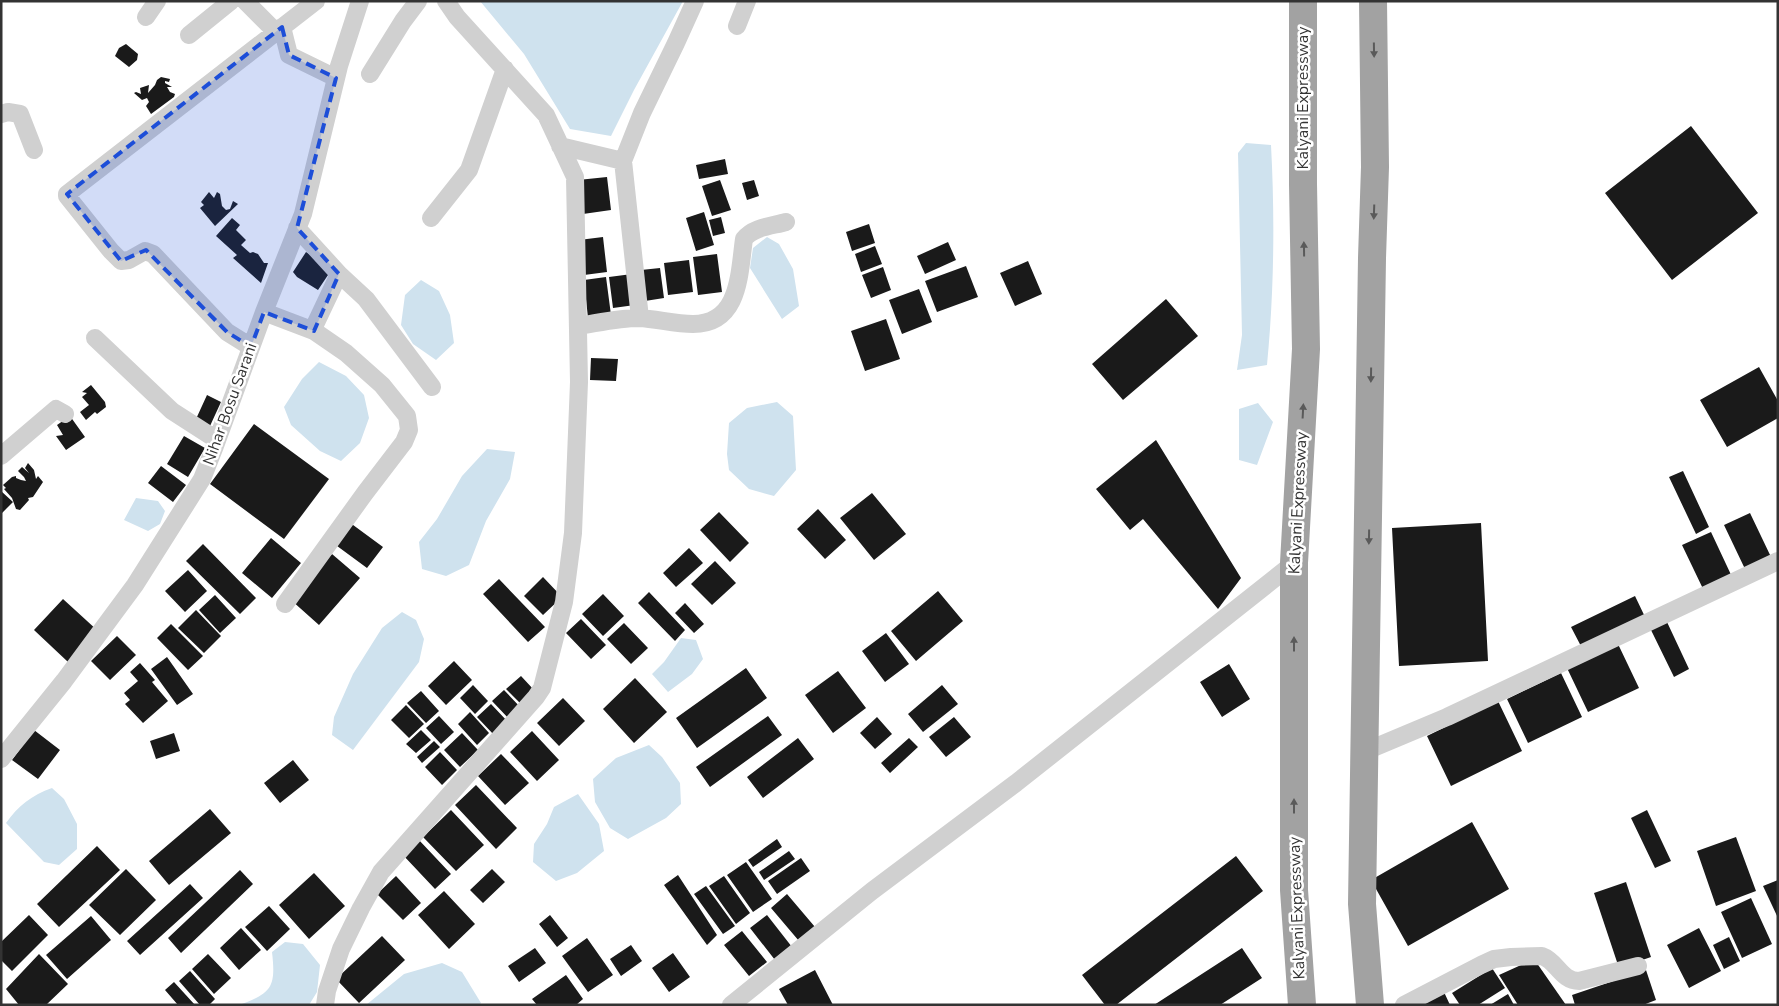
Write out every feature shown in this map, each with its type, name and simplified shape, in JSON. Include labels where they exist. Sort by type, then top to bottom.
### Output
[{"type":"highway","name":"Kalyani Expressway","points":[[1302,1005],[1294,890],[1294,563],[1306,349],[1303,184],[1303,1]]},
{"type":"highway","points":[[1370,1005],[1362,904],[1375,166],[1373,1]]},
{"type":"street","points":[[146,17],[157,1]]},
{"type":"street","points":[[190,35],[231,1]]},
{"type":"street","points":[[245,1],[279,30],[289,55],[336,78]]},
{"type":"street","points":[[251,347],[228,332],[153,254],[145,251],[129,260],[121,261],[67,196],[68,193],[316,1]]},
{"type":"street","name":"Nihar Bosu Sarani","points":[[2,754],[64,681],[135,585],[202,478],[303,214],[336,78],[360,1]]},
{"type":"street","points":[[370,74],[403,21],[418,1]]},
{"type":"street","points":[[325,1005],[327,991],[341,948],[382,872],[542,688],[564,602],[573,533],[579,382],[575,177],[546,115],[457,17],[446,1]]},
{"type":"street","points":[[640,318],[623,161],[642,113],[695,1]]},
{"type":"street","points":[[737,26],[747,1]]},
{"type":"street","points":[[431,218],[469,170],[506,69]]},
{"type":"street","points":[[1,114],[8,112],[20,114],[34,150]]},
{"type":"street","points":[[560,146],[623,161]]},
{"type":"street","points":[[578,326],[640,318],[694,324],[709,322],[727,309],[736,293],[744,239],[754,231],[786,222]]},
{"type":"street","points":[[297,228],[339,274],[366,299],[432,387]]},
{"type":"street","points":[[314,331],[313,329],[339,274]]},
{"type":"street","points":[[264,312],[314,331],[346,353],[382,385],[407,416],[409,430],[404,442],[365,492],[285,604]]},
{"type":"street","points":[[95,338],[172,411],[218,440]]},
{"type":"street","points":[[1,456],[56,409],[66,414]]},
{"type":"street","points":[[1366,751],[1447,717],[1778,561]]},
{"type":"street","points":[[731,1005],[872,891],[1016,783],[1294,563]]},
{"type":"street","points":[[1404,1005],[1494,960],[1542,956],[1549,958],[1564,976],[1572,981],[1579,981],[1638,966]]},
{"type":"highlighted area","points":[[282,27],[289,55],[336,78],[297,228],[339,274],[314,331],[264,312],[251,347],[227,332],[146,250],[121,261],[67,194]]},
{"type":"water","points":[[480,1],[683,1],[611,136],[570,129],[524,54]]},
{"type":"water","points":[[1246,143],[1271,145],[1273,200],[1272,283],[1267,365],[1237,370],[1242,335],[1238,153]]},
{"type":"water","points":[[767,237],[779,244],[793,269],[799,306],[782,319],[750,268],[753,248]]},
{"type":"water","points":[[421,280],[439,291],[450,315],[454,343],[436,360],[413,344],[401,325],[405,295]]},
{"type":"water","points":[[319,362],[346,376],[364,395],[369,418],[360,443],[341,461],[320,451],[291,425],[284,407],[302,379]]},
{"type":"water","points":[[777,402],[793,416],[796,470],[774,496],[749,489],[729,470],[727,454],[729,423],[747,408]]},
{"type":"water","points":[[1258,403],[1273,422],[1257,465],[1239,460],[1239,409]]},
{"type":"water","points":[[487,449],[515,452],[510,479],[486,521],[469,565],[446,576],[422,569],[419,542],[437,519],[462,476]]},
{"type":"water","points":[[136,498],[158,501],[165,511],[160,524],[148,531],[124,520]]},
{"type":"water","points":[[402,612],[416,620],[424,639],[419,662],[353,750],[332,735],[334,717],[353,674],[382,628]]},
{"type":"water","points":[[681,638],[696,640],[703,659],[692,674],[668,692],[652,674],[664,662]]},
{"type":"water","points":[[649,745],[662,757],[680,783],[681,804],[666,818],[628,839],[610,828],[595,802],[593,779],[616,758]]},
{"type":"water","points":[[52,788],[64,799],[77,824],[77,849],[59,865],[44,862],[6,823],[15,811],[26,802]]},
{"type":"water","points":[[578,794],[599,824],[604,851],[577,873],[556,881],[533,862],[534,844],[547,824],[554,807]]},
{"type":"water","points":[[285,942],[303,944],[320,965],[317,992],[309,1005],[239,1005],[259,997],[269,987],[273,973],[272,952]]},
{"type":"water","points":[[442,963],[462,972],[481,1003],[479,1005],[366,1005],[404,974]]},
{"type":"building","points":[[126,44],[138,54],[137,60],[129,67],[115,56],[119,48]]},
{"type":"building","points":[[161,77],[170,79],[169,82],[165,81],[165,83],[172,87],[167,87],[170,92],[175,94],[174,97],[151,114],[146,106],[149,102],[147,98],[142,100],[134,93],[141,94],[140,88],[149,85],[148,93]]},
{"type":"building","points":[[1691,126],[1758,213],[1672,280],[1605,193]]},
{"type":"building","points":[[725,159],[728,174],[699,179],[696,165]]},
{"type":"building","points":[[607,177],[611,210],[583,214],[578,180]]},
{"type":"building","points":[[720,180],[731,210],[712,216],[702,186]]},
{"type":"building","points":[[754,180],[759,196],[747,200],[742,183]]},
{"type":"building","points":[[209,192],[214,198],[217,192],[220,194],[222,206],[226,210],[230,209],[233,201],[238,204],[215,226],[200,208],[204,205],[201,202]]},
{"type":"building","points":[[704,212],[714,245],[696,251],[686,218]]},
{"type":"building","points":[[721,217],[725,233],[713,236],[709,220]]},
{"type":"building","points":[[232,218],[240,225],[236,230],[246,240],[241,245],[250,253],[258,254],[264,263],[268,263],[261,283],[233,258],[237,255],[216,236]]},
{"type":"building","points":[[869,224],[875,243],[852,251],[846,232]]},
{"type":"building","points":[[603,237],[607,272],[584,275],[579,240]]},
{"type":"building","points":[[948,242],[956,260],[925,274],[917,256]]},
{"type":"building","points":[[875,246],[882,264],[861,272],[855,254]]},
{"type":"building","points":[[306,252],[332,269],[318,290],[297,277],[293,272]]},
{"type":"building","points":[[717,254],[722,292],[698,295],[693,257]]},
{"type":"building","points":[[689,260],[693,292],[668,295],[664,263]]},
{"type":"building","points":[[1028,261],[1042,294],[1015,306],[1000,273]]},
{"type":"building","points":[[966,266],[978,297],[937,312],[925,281]]},
{"type":"building","points":[[883,267],[891,290],[871,298],[862,275]]},
{"type":"building","points":[[660,268],[664,298],[645,301],[641,270]]},
{"type":"building","points":[[632,274],[635,305],[613,308],[609,277]]},
{"type":"building","points":[[606,277],[611,315],[588,318],[584,280]]},
{"type":"building","points":[[919,289],[932,322],[902,334],[889,300]]},
{"type":"building","points":[[1166,299],[1198,336],[1123,400],[1092,364]]},
{"type":"building","points":[[886,319],[900,359],[865,371],[851,331]]},
{"type":"building","points":[[591,358],[618,359],[616,381],[590,380]]},
{"type":"building","points":[[1759,367],[1778,401],[1778,418],[1727,447],[1700,400]]},
{"type":"building","points":[[91,385],[105,402],[106,407],[97,414],[95,412],[86,420],[80,412],[89,405],[82,397],[87,393],[82,392]]},
{"type":"building","points":[[207,395],[221,402],[210,426],[196,419]]},
{"type":"building","points":[[70,416],[85,437],[66,450],[56,436],[63,435],[57,425]]},
{"type":"building","points":[[254,424],[329,479],[284,539],[210,484]]},
{"type":"building","points":[[184,436],[205,448],[188,477],[167,464]]},
{"type":"building","points":[[1156,440],[1241,578],[1218,609],[1143,519],[1130,530],[1096,489]]},
{"type":"building","points":[[28,463],[34,470],[36,479],[38,476],[43,482],[33,497],[28,498],[29,500],[20,510],[16,509],[12,498],[3,485],[16,476],[16,478],[26,481],[18,471],[22,467],[29,473],[25,468]]},
{"type":"building","points":[[161,466],[186,485],[173,502],[148,483]]},
{"type":"building","points":[[1683,471],[1709,527],[1696,534],[1669,477]]},
{"type":"building","points":[[1,491],[13,502],[1,514]]},
{"type":"building","points":[[872,493],[906,534],[874,560],[840,518]]},
{"type":"building","points":[[818,509],[846,540],[825,559],[797,529]]},
{"type":"building","points":[[719,512],[749,543],[730,562],[700,530]]},
{"type":"building","points":[[1750,513],[1771,557],[1745,569],[1724,525]]},
{"type":"building","points":[[349,522],[383,547],[367,568],[333,543]]},
{"type":"building","points":[[1481,523],[1488,661],[1399,666],[1392,528]]},
{"type":"building","points":[[1711,532],[1733,579],[1705,593],[1682,545]]},
{"type":"building","points":[[271,538],[301,563],[272,598],[242,573]]},
{"type":"building","points":[[203,544],[256,598],[240,614],[186,561]]},
{"type":"building","points":[[689,548],[703,563],[676,587],[663,573]]},
{"type":"building","points":[[332,554],[360,578],[319,625],[291,600]]},
{"type":"building","points":[[715,561],[736,583],[712,605],[691,584]]},
{"type":"building","points":[[188,570],[207,591],[185,612],[165,591]]},
{"type":"building","points":[[543,577],[562,597],[543,615],[524,596]]},
{"type":"building","points":[[499,579],[545,627],[528,642],[483,594]]},
{"type":"building","points":[[938,591],[963,621],[916,661],[891,631]]},
{"type":"building","points":[[649,592],[685,630],[675,641],[638,603]]},
{"type":"building","points":[[603,594],[624,616],[603,636],[582,614]]},
{"type":"building","points":[[215,595],[236,618],[220,633],[199,610]]},
{"type":"building","points":[[1635,596],[1646,619],[1583,650],[1571,627]]},
{"type":"building","points":[[63,599],[98,631],[68,662],[34,630]]},
{"type":"building","points":[[685,603],[704,624],[694,633],[675,613]]},
{"type":"building","points":[[196,610],[221,636],[204,653],[178,628]]},
{"type":"building","points":[[581,619],[606,645],[591,659],[566,633]]},
{"type":"building","points":[[1667,622],[1689,669],[1674,677],[1651,630]]},
{"type":"building","points":[[624,623],[648,648],[631,664],[607,639]]},
{"type":"building","points":[[171,624],[203,656],[188,670],[157,638]]},
{"type":"building","points":[[886,633],[909,664],[885,682],[862,651]]},
{"type":"building","points":[[117,636],[136,655],[110,680],[91,661]]},
{"type":"building","points":[[1618,644],[1639,688],[1588,712],[1567,668]]},
{"type":"building","points":[[167,657],[193,694],[177,705],[151,669]]},
{"type":"building","points":[[454,661],[472,680],[446,705],[428,686]]},
{"type":"building","points":[[140,663],[155,680],[152,682],[168,701],[143,723],[125,704],[130,700],[124,693],[138,681],[130,672]]},
{"type":"building","points":[[1229,664],[1250,699],[1222,717],[1200,682]]},
{"type":"building","points":[[746,668],[767,698],[697,748],[676,718]]},
{"type":"building","points":[[838,671],[866,708],[833,733],[805,695]]},
{"type":"building","points":[[1561,673],[1582,717],[1528,743],[1507,699]]},
{"type":"building","points":[[521,676],[534,690],[520,703],[506,689]]},
{"type":"building","points":[[635,678],[667,712],[634,743],[603,709]]},
{"type":"building","points":[[473,685],[488,701],[475,714],[460,698]]},
{"type":"building","points":[[942,685],[958,704],[923,732],[908,714]]},
{"type":"building","points":[[504,690],[522,709],[510,720],[492,701]]},
{"type":"building","points":[[421,691],[439,711],[426,723],[407,703]]},
{"type":"building","points":[[563,698],[585,721],[559,746],[537,723]]},
{"type":"building","points":[[1498,701],[1522,751],[1451,786],[1427,736]]},
{"type":"building","points":[[491,704],[508,722],[494,735],[477,717]]},
{"type":"building","points":[[406,705],[424,724],[409,738],[391,720]]},
{"type":"building","points":[[470,712],[489,733],[477,745],[458,724]]},
{"type":"building","points":[[439,716],[454,732],[441,744],[426,728]]},
{"type":"building","points":[[768,716],[782,735],[710,787],[696,767]]},
{"type":"building","points":[[877,717],[892,734],[875,749],[860,733]]},
{"type":"building","points":[[954,717],[971,737],[946,757],[929,737]]},
{"type":"building","points":[[34,730],[60,750],[38,779],[12,760]]},
{"type":"building","points":[[421,730],[431,740],[416,753],[406,744]]},
{"type":"building","points":[[532,731],[559,760],[537,781],[510,752]]},
{"type":"building","points":[[174,733],[180,751],[156,759],[150,741]]},
{"type":"building","points":[[462,733],[478,750],[460,767],[444,750]]},
{"type":"building","points":[[798,738],[814,759],[763,798],[747,777]]},
{"type":"building","points":[[909,738],[918,747],[890,773],[881,763]]},
{"type":"building","points":[[434,741],[440,747],[422,763],[417,757]]},
{"type":"building","points":[[440,752],[457,770],[442,785],[425,767]]},
{"type":"building","points":[[501,754],[529,783],[505,805],[478,776]]},
{"type":"building","points":[[293,760],[309,780],[280,803],[264,783]]},
{"type":"building","points":[[476,785],[517,828],[496,849],[455,805]]},
{"type":"building","points":[[210,809],[231,833],[169,885],[149,861]]},
{"type":"building","points":[[451,810],[484,845],[456,871],[423,837]]},
{"type":"building","points":[[1647,810],[1671,861],[1655,868],[1631,818]]},
{"type":"building","points":[[1472,822],[1509,889],[1408,946],[1371,880]]},
{"type":"building","points":[[1736,837],[1756,891],[1716,906],[1697,851]]},
{"type":"building","points":[[418,839],[451,874],[435,889],[402,854]]},
{"type":"building","points":[[777,839],[782,847],[753,867],[748,860]]},
{"type":"building","points":[[97,846],[120,870],[59,927],[37,904]]},
{"type":"building","points":[[789,851],[795,859],[764,880],[759,872]]},
{"type":"building","points":[[1236,856],[1263,891],[1116,1005],[1105,1005],[1082,975]]},
{"type":"building","points":[[801,858],[810,871],[777,894],[768,881]]},
{"type":"building","points":[[746,862],[772,899],[753,912],[727,875]]},
{"type":"building","points":[[126,869],[156,900],[120,935],[89,905]]},
{"type":"building","points":[[492,869],[505,882],[483,903],[470,890]]},
{"type":"building","points":[[240,870],[253,884],[181,953],[168,938]]},
{"type":"building","points":[[314,873],[345,906],[309,939],[279,905]]},
{"type":"building","points":[[678,875],[717,935],[707,945],[664,885]]},
{"type":"building","points":[[396,876],[421,903],[403,920],[377,894]]},
{"type":"building","points":[[724,876],[750,913],[736,924],[709,886]]},
{"type":"building","points":[[1778,880],[1778,918],[1763,886]]},
{"type":"building","points":[[1626,882],[1651,957],[1619,968],[1594,893]]},
{"type":"building","points":[[190,884],[203,898],[140,955],[127,941]]},
{"type":"building","points":[[706,886],[735,926],[723,934],[694,894]]},
{"type":"building","points":[[444,891],[475,924],[449,949],[418,915]]},
{"type":"building","points":[[787,894],[815,927],[799,941],[771,908]]},
{"type":"building","points":[[1751,898],[1772,944],[1742,958],[1721,912]]},
{"type":"building","points":[[269,906],[290,929],[267,951],[245,927]]},
{"type":"building","points":[[29,915],[48,935],[12,971],[1,960],[1,942]]},
{"type":"building","points":[[550,915],[568,938],[557,947],[539,924]]},
{"type":"building","points":[[767,915],[792,947],[775,960],[750,928]]},
{"type":"building","points":[[91,916],[111,940],[67,979],[46,955]]},
{"type":"building","points":[[241,928],[261,950],[239,970],[220,948]]},
{"type":"building","points":[[1699,928],[1721,971],[1689,988],[1667,945]]},
{"type":"building","points":[[742,931],[767,962],[749,976],[724,945]]},
{"type":"building","points":[[382,936],[405,960],[359,1003],[336,979]]},
{"type":"building","points":[[1729,937],[1740,961],[1724,969],[1713,945]]},
{"type":"building","points":[[587,938],[613,975],[588,992],[562,956]]},
{"type":"building","points":[[631,945],[642,961],[621,976],[610,959]]},
{"type":"building","points":[[535,948],[546,963],[519,982],[508,966]]},
{"type":"building","points":[[1242,948],[1262,978],[1220,1005],[1154,1005]]},
{"type":"building","points":[[673,953],[690,977],[669,992],[652,968]]},
{"type":"building","points":[[39,954],[68,984],[46,1005],[19,1005],[6,989]]},
{"type":"building","points":[[208,954],[231,978],[214,994],[192,969]]},
{"type":"building","points":[[1534,959],[1566,1005],[1518,1005],[1499,975]]},
{"type":"building","points":[[1492,968],[1505,988],[1478,1005],[1460,1005],[1452,993]]},
{"type":"building","points":[[815,970],[833,1005],[788,1005],[779,989]]},
{"type":"building","points":[[1646,970],[1656,1000],[1643,1005],[1575,1005],[1572,995]]},
{"type":"building","points":[[190,971],[215,999],[209,1005],[200,1005],[179,981]]},
{"type":"building","points":[[566,975],[583,999],[576,1005],[537,1005],[532,999]]},
{"type":"building","points":[[174,982],[195,1005],[178,1005],[165,990]]},
{"type":"building","points":[[1444,992],[1450,1005],[1417,1005]]},
{"type":"building","points":[[1508,994],[1514,1005],[1490,1005]]}]
